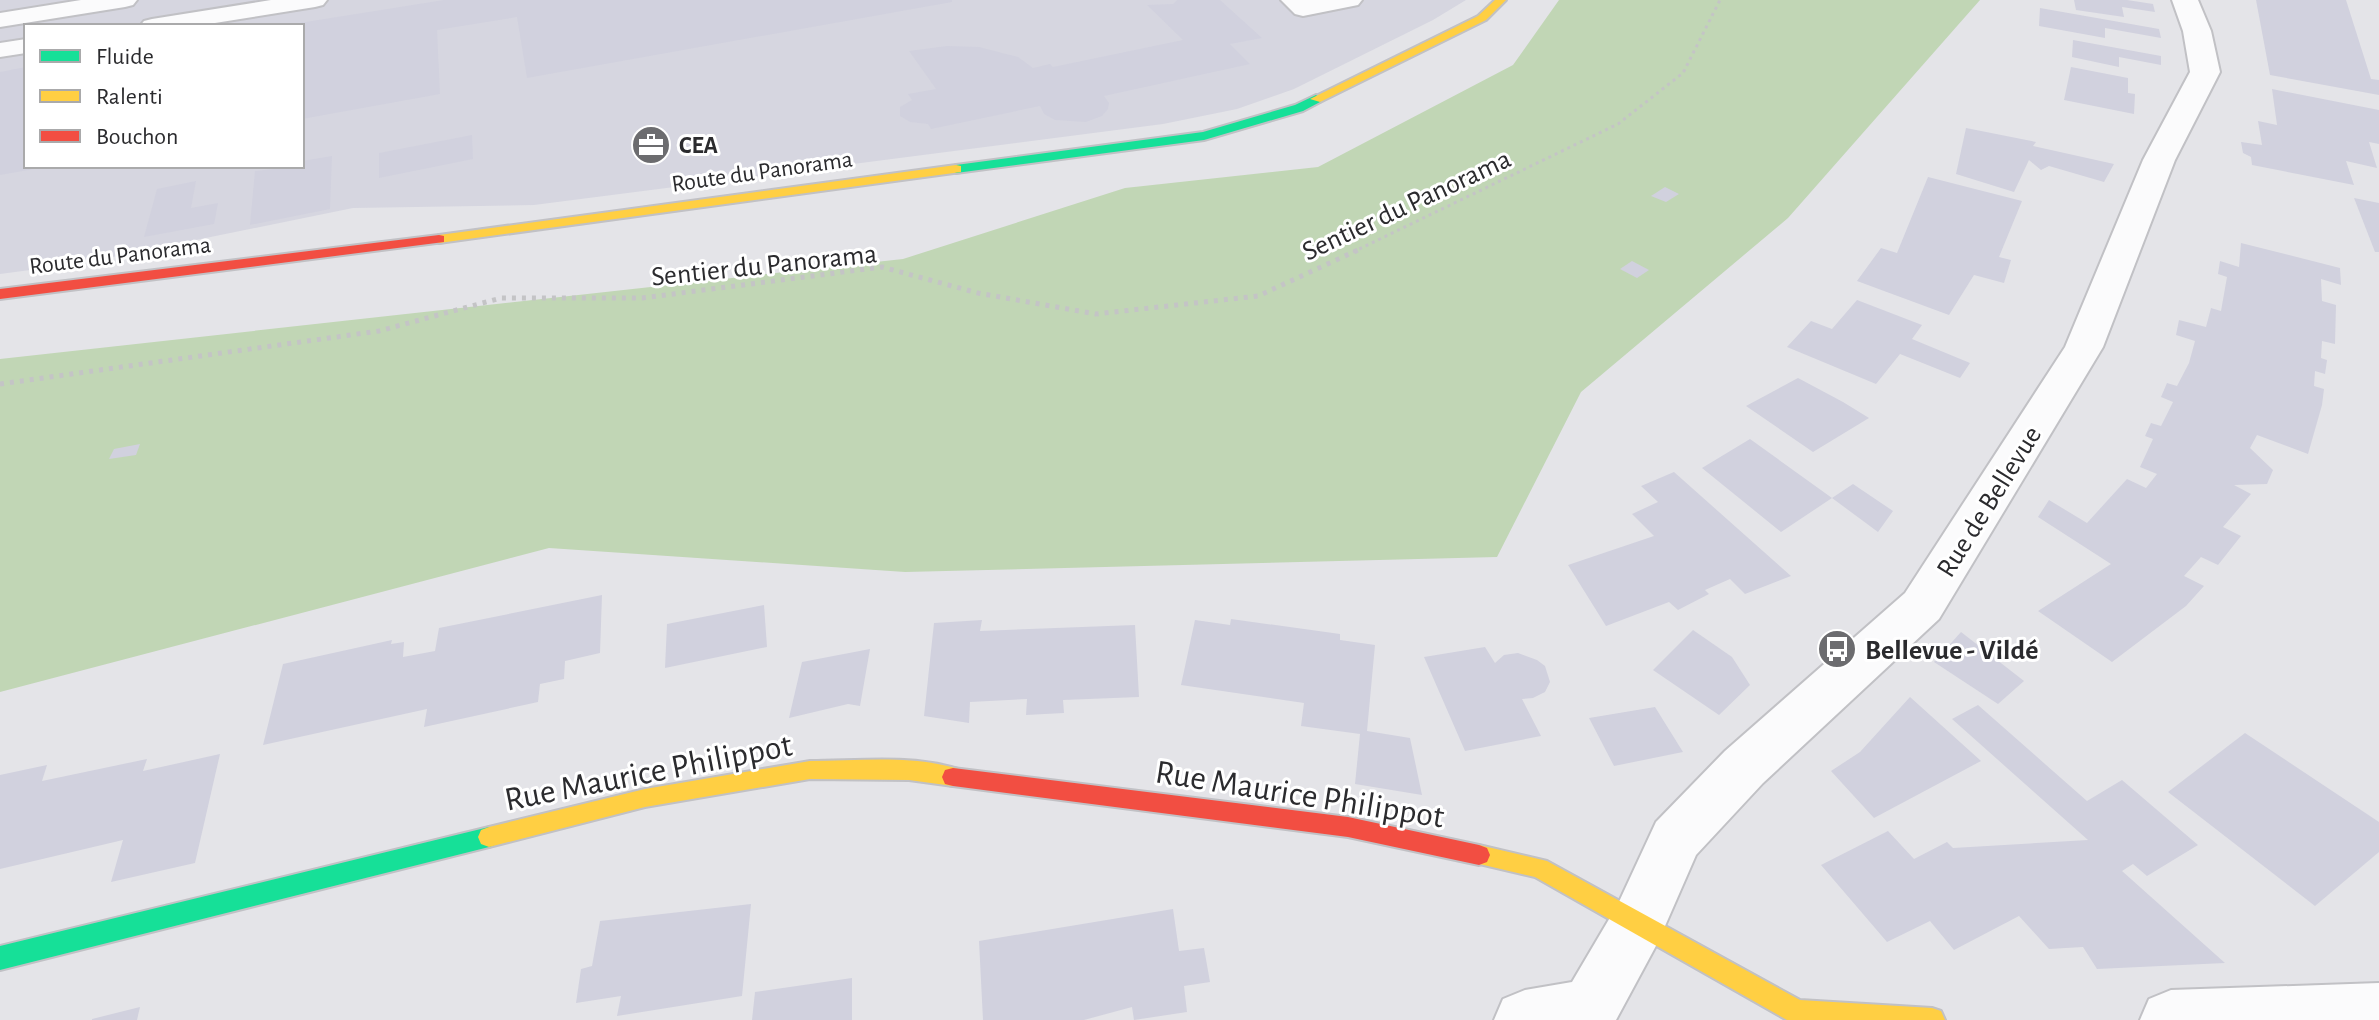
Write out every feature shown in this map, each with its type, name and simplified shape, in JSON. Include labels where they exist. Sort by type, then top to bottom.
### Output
[{"type":"street","name":"Route du Panorama","points":[[0,294],[309,256],[1204,136],[1299,108],[1482,18],[1501,0]]},
{"type":"street","name":"Rue de Bellevue","points":[[1525,1020],[1590,1008],[1638,923],[1675,839],[1744,767],[1922,606],[2084,347],[2159,160],[2205,72],[2197,31],[2185,0]]},
{"type":"street","name":"Rue Maurice Philippot","points":[[0,958],[645,798],[810,770],[909,771],[1348,827],[1539,868],[1797,1012],[1932,1020]]},
{"type":"street","points":[[2171,1020],[2379,1013]]},
{"type":"lane","points":[[0,20],[121,0]]},
{"type":"lane","points":[[111,24],[121,0]]},
{"type":"lane","points":[[165,24],[315,0]]},
{"type":"lane","points":[[1293,0],[1303,9],[1350,0]]},
{"type":"lane","points":[[0,50],[24,46]]},
{"type":"path","name":"Sentier du Panorama","points":[[0,384],[379,331],[501,298],[642,298],[882,267],[978,293],[1096,314],[1258,296],[1431,217],[1618,124],[1683,73],[1720,0]]},
{"type":"shaded area","name":"CEA","points":[[0,0],[1466,0],[1433,20],[1294,89],[1237,109],[1163,124],[534,205],[353,208],[83,263],[0,274]]},
{"type":"green space","points":[[1559,0],[1980,0],[1788,218],[1581,392],[1497,557],[905,572],[549,548],[0,692],[0,359],[903,259],[1125,188],[1318,167],[1513,65]]},
{"type":"building","points":[[444,0],[952,0],[527,78],[517,17],[437,30],[440,94],[304,119],[304,24],[293,24]]},
{"type":"building","points":[[1177,0],[1220,0],[1262,38],[1230,44],[1250,64],[1104,96],[1109,103],[1108,109],[1102,116],[1086,122],[1055,120],[1044,114],[1040,106],[931,129],[928,124],[910,122],[900,116],[900,107],[912,100],[908,94],[936,89],[909,51],[947,46],[979,47],[1018,57],[1033,68],[1050,64],[1053,67],[1183,40],[1147,5],[1173,4]]},
{"type":"building","points":[[2074,0],[2127,0],[2153,4],[2155,12],[2122,7],[2124,17],[2076,10]]},
{"type":"building","points":[[2256,0],[2346,0],[2371,79],[2379,80],[2379,95],[2270,75]]},
{"type":"building","points":[[2040,8],[2159,29],[2161,38],[2105,28],[2105,38],[2039,26]]},
{"type":"building","points":[[2073,40],[2161,56],[2161,65],[2119,57],[2119,67],[2072,57]]},
{"type":"building","points":[[24,67],[24,168],[40,168],[0,175],[0,72]]},
{"type":"building","points":[[2071,67],[2128,78],[2128,93],[2135,94],[2134,114],[2064,100]]},
{"type":"building","points":[[2272,89],[2379,110],[2379,144],[2369,142],[2377,168],[2346,161],[2354,185],[2252,165],[2251,157],[2243,153],[2241,142],[2262,145],[2258,121],[2277,125]]},
{"type":"building","points":[[1966,128],[2036,142],[2033,146],[2114,164],[2104,182],[2049,166],[2041,170],[2029,160],[2014,192],[1956,174]]},
{"type":"building","points":[[472,135],[473,159],[379,178],[379,153]]},
{"type":"building","points":[[332,156],[330,209],[250,225],[255,171],[304,168],[304,161]]},
{"type":"building","points":[[1928,177],[2022,201],[1999,257],[2011,260],[2004,283],[1974,275],[1949,315],[1857,281],[1881,248],[1897,253]]},
{"type":"building","points":[[196,181],[191,208],[218,203],[214,224],[144,237],[157,189]]},
{"type":"building","points":[[1665,187],[1679,194],[1666,202],[1651,196]]},
{"type":"building","points":[[2354,198],[2379,203],[2379,252],[2375,252]]},
{"type":"building","points":[[2241,243],[2340,268],[2341,285],[2321,279],[2322,301],[2336,305],[2335,344],[2322,341],[2321,358],[2327,360],[2325,374],[2315,371],[2314,386],[2324,389],[2308,454],[2257,435],[2250,448],[2273,470],[2267,484],[2234,485],[2251,494],[2223,527],[2241,536],[2218,565],[2201,557],[2184,576],[2204,586],[2186,606],[2112,662],[2038,611],[2111,564],[2038,517],[2049,500],[2087,523],[2127,479],[2146,488],[2157,474],[2140,467],[2153,439],[2145,436],[2151,423],[2161,426],[2173,402],[2161,397],[2167,383],[2177,386],[2189,363],[2195,341],[2176,335],[2179,320],[2206,327],[2211,308],[2221,311],[2227,277],[2218,274],[2220,261],[2239,267]]},
{"type":"building","points":[[1632,261],[1649,270],[1637,278],[1620,269]]},
{"type":"building","points":[[1857,300],[1922,325],[1912,339],[1970,363],[1960,378],[1900,354],[1876,384],[1787,347],[1811,321],[1832,329]]},
{"type":"building","points":[[1798,378],[1869,418],[1813,452],[1746,406]]},
{"type":"building","points":[[1750,439],[1832,498],[1781,532],[1702,468]]},
{"type":"building","points":[[140,444],[136,455],[109,459],[114,449]]},
{"type":"building","points":[[1674,472],[1791,576],[1745,594],[1730,579],[1705,590],[1709,594],[1678,610],[1669,602],[1606,626],[1568,565],[1654,536],[1632,514],[1658,502],[1641,486]]},
{"type":"building","points":[[1853,484],[1893,511],[1878,532],[1832,498]]},
{"type":"building","points":[[602,595],[600,653],[565,661],[564,679],[540,684],[538,702],[424,727],[427,709],[263,745],[283,664],[392,640],[391,644],[404,642],[403,657],[435,651],[439,628]]},
{"type":"building","points":[[764,605],[767,647],[665,668],[667,624]]},
{"type":"building","points":[[1231,619],[1340,634],[1340,640],[1375,645],[1367,731],[1410,738],[1422,795],[1355,784],[1360,734],[1301,726],[1304,703],[1181,685],[1195,620],[1230,625]]},
{"type":"building","points":[[982,620],[980,631],[1135,625],[1139,697],[1063,700],[1064,713],[1026,715],[1027,699],[970,702],[969,723],[924,716],[934,623]]},
{"type":"building","points":[[1693,630],[1732,657],[1750,685],[1719,715],[1653,670]]},
{"type":"building","points":[[1961,632],[2024,681],[1998,704],[1934,662]]},
{"type":"building","points":[[1485,647],[1495,663],[1504,655],[1518,653],[1545,666],[1550,682],[1545,692],[1522,699],[1541,736],[1465,751],[1424,657]]},
{"type":"building","points":[[870,649],[860,706],[848,704],[789,718],[802,662]]},
{"type":"building","points":[[1910,697],[1981,761],[1874,818],[1831,771],[1860,752]]},
{"type":"building","points":[[1978,705],[2087,801],[2122,780],[2198,845],[2147,876],[2133,864],[2122,871],[2225,963],[2097,969],[2083,947],[2049,949],[2019,916],[1954,950],[1930,921],[1887,942],[1821,865],[1888,831],[1914,859],[1947,842],[1953,848],[2088,840],[1952,719]]},
{"type":"building","points":[[1655,707],[1683,752],[1614,766],[1589,718]]},
{"type":"building","points":[[2245,733],[2379,822],[2379,852],[2315,906],[2168,792]]},
{"type":"building","points":[[220,754],[195,863],[111,882],[123,840],[0,869],[0,775],[47,765],[42,781],[147,759],[143,771]]},
{"type":"building","points":[[751,904],[742,996],[617,1016],[621,996],[576,1003],[581,969],[592,966],[600,921]]},
{"type":"building","points":[[1173,909],[1179,951],[1204,948],[1210,982],[1184,986],[1187,1012],[1134,1020],[1132,1007],[1084,1020],[983,1020],[979,941]]},
{"type":"building","points":[[852,978],[852,1020],[752,1020],[755,992]]},
{"type":"building","points":[[140,1007],[137,1020],[92,1020],[92,1019]]},
{"type":"traffic: fast","points":[[956,169],[1204,136],[1299,108],[1316,99]]},
{"type":"traffic: fast","points":[[0,958],[489,837]]},
{"type":"traffic: slow","points":[[1316,99],[1482,18],[1501,0]]},
{"type":"traffic: slow","points":[[439,239],[956,169]]},
{"type":"traffic: slow","points":[[489,837],[645,798],[810,770],[909,771],[953,777]]},
{"type":"traffic: slow","points":[[1479,855],[1539,868],[1797,1012],[1932,1020]]},
{"type":"traffic: jam","points":[[0,294],[439,239]]},
{"type":"traffic: jam","points":[[953,777],[1348,827],[1479,855]]},
{"type":"place","name":"CEA","points":[[651,145]]},
{"type":"place","name":"Bellevue - Vildé","points":[[1837,649]]}]
